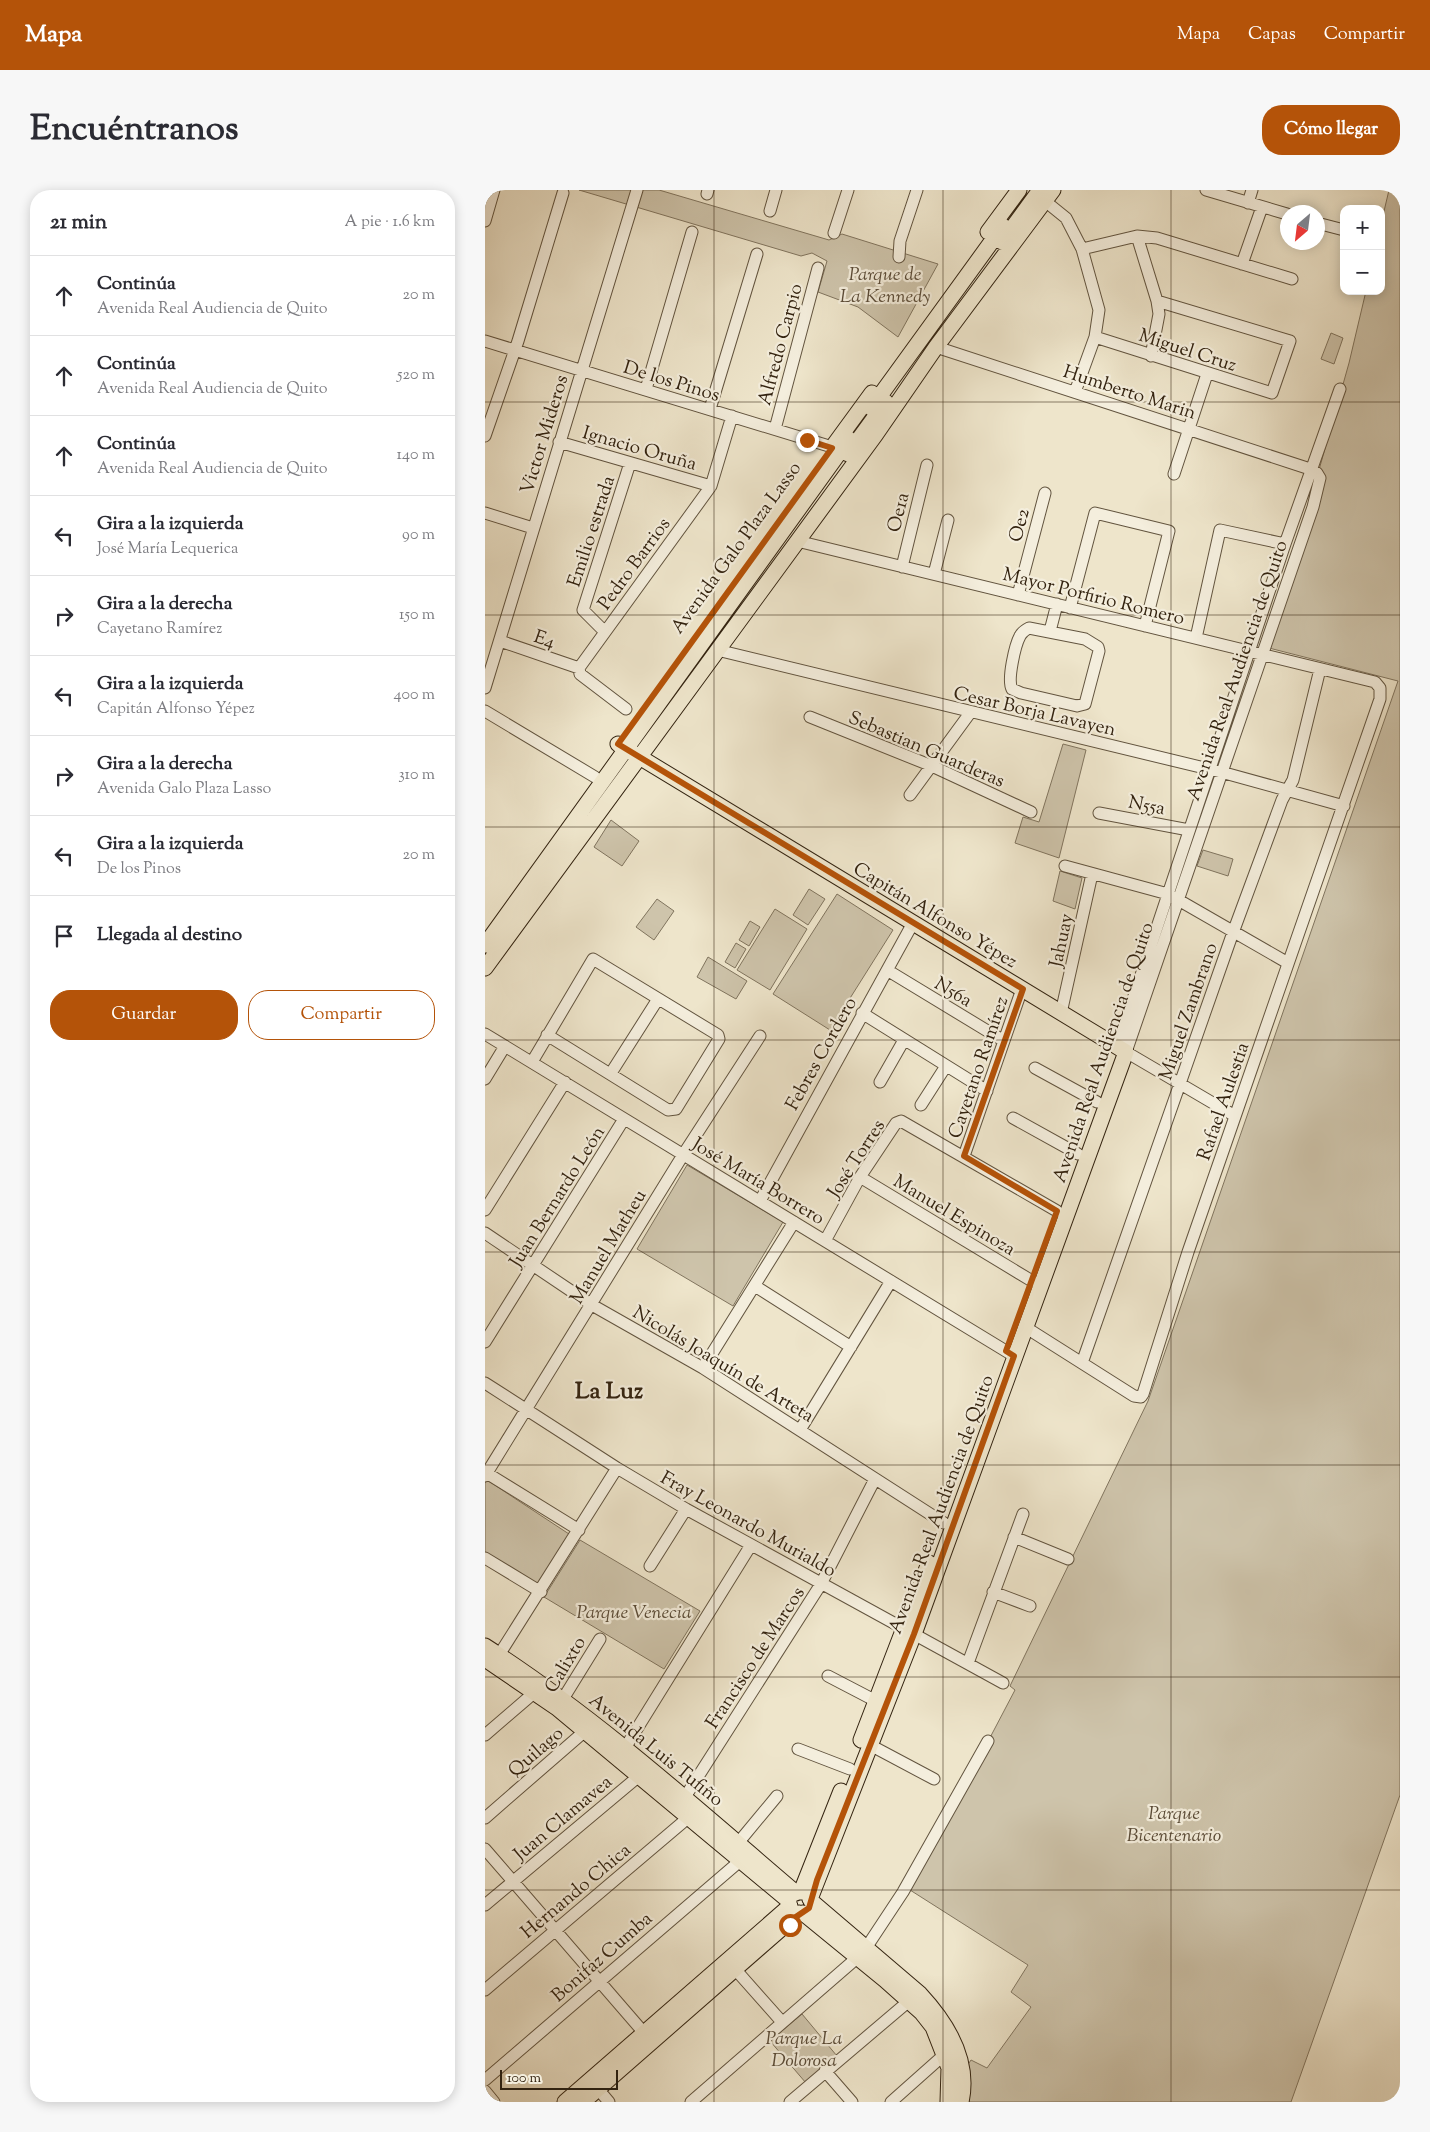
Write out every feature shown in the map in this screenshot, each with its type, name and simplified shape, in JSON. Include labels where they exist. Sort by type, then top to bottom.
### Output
[{"type":"main road","name":"Avenida Galo Plaza Lasso","points":[[841,450],[1019,190]]},
{"type":"main road","name":"Avenida Galo Plaza Lasso","points":[[485,956],[628,750],[841,450],[1030,190]]},
{"type":"main road","name":"Avenida Galo Plaza Lasso","points":[[841,450],[1046,194]]},
{"type":"main road","name":"Avenida Galo Plaza Lasso","points":[[485,945],[628,750],[717,650],[1046,194]]},
{"type":"main road","name":"Avenida Galo Plaza Lasso","points":[[485,928],[595,777],[628,750]]},
{"type":"main road","name":"Avenida Galo Plaza Lasso","points":[[485,968],[628,750]]},
{"type":"main road","name":"Capitán Alfonso Yépez","points":[[628,750],[1121,1049]]},
{"type":"main road","name":"Avenida Real Audiencia de Quito","points":[[583,2102],[784,1925],[800,1902],[870,1745],[1010,1353],[1032,1281],[1057,1211],[1097,1102],[1121,1049]]},
{"type":"main road","name":"Avenida Real Audiencia de Quito","points":[[565,2102],[800,1902],[807,1877],[876,1700],[909,1632],[944,1523],[1010,1353],[1025,1327],[1121,1049]]},
{"type":"main road","name":"Avenida Luis Tufiño","points":[[485,1646],[492,1657],[535,1692],[561,1704],[585,1731],[689,1817],[708,1825],[738,1843],[783,1882],[825,1930],[862,1953]]},
{"type":"main road","name":"Avenida Luis Tufiño","points":[[492,1657],[625,1748],[685,1797],[740,1861],[800,1902],[889,1976],[920,1994],[944,2023],[962,2068],[961,2102]]},
{"type":"main road","points":[[783,1882],[794,1883],[807,1877]]},
{"type":"main road","points":[[784,1925],[814,1926],[825,1930]]},
{"type":"main road","name":"Avenida Luis Tufiño","points":[[889,1976],[933,2027],[949,2068],[948,2102]]},
{"type":"street","points":[[485,221],[494,190]]},
{"type":"street","name":"Victor Mideros","points":[[485,688],[637,190]]},
{"type":"street","points":[[770,211],[776,190]]},
{"type":"street","points":[[834,233],[848,190]]},
{"type":"street","points":[[899,257],[900,241],[917,190]]},
{"type":"street","points":[[1206,190],[1280,212]]},
{"type":"street","points":[[1248,203],[1252,190]]},
{"type":"street","points":[[485,436],[487,421],[514,350],[563,193]]},
{"type":"street","points":[[1046,194],[1066,218],[1082,249],[1099,310],[1095,337],[1075,392]]},
{"type":"street","points":[[1242,264],[1262,206]]},
{"type":"street","points":[[1325,225],[1340,229]]},
{"type":"street","points":[[646,389],[692,232]]},
{"type":"street","points":[[1082,249],[1137,236],[1157,238],[1292,279]]},
{"type":"street","points":[[1137,236],[1159,314],[1151,356]]},
{"type":"street","points":[[710,409],[757,254]]},
{"type":"street","name":"Alfredo Carpio","points":[[775,429],[818,268]]},
{"type":"street","name":"Miguel Cruz","points":[[1095,337],[1272,393],[1290,341],[1157,302]]},
{"type":"street","name":"De los Pinos","points":[[485,341],[841,450]]},
{"type":"street","name":"Humberto Marin","points":[[936,347],[1313,470]]},
{"type":"street","points":[[1174,474],[1207,374]]},
{"type":"street","name":"Avenida Real Audiencia de Quito","points":[[1121,1049],[1215,771],[1250,652],[1285,544],[1313,470],[1340,389]]},
{"type":"street","name":"Pedro Barrios","points":[[579,668],[711,486],[732,416]]},
{"type":"street","name":"Ignacio Oruña","points":[[559,442],[711,486]]},
{"type":"street","name":"Emilio estrada","points":[[605,632],[583,610],[630,463]]},
{"type":"street","name":"Oe1a","points":[[902,567],[927,465]]},
{"type":"street","name":"Avenida Real Audiencia de Quito","points":[[1173,896],[1189,830],[1263,655],[1320,484],[1319,475],[1313,470]]},
{"type":"street","name":"Oe2","points":[[1018,595],[1045,493]]},
{"type":"street","points":[[485,513],[533,528]]},
{"type":"street","points":[[1071,608],[1095,513],[1169,531],[1145,626]]},
{"type":"street","points":[[934,574],[947,520]]},
{"type":"street","points":[[1196,638],[1220,530],[1285,544]]},
{"type":"street","name":"Mayor Porfirio Romero","points":[[797,541],[1375,682],[1380,688]]},
{"type":"street","points":[[1050,631],[1057,604]]},
{"type":"street","points":[[1029,628],[1050,631],[1085,639],[1098,647],[1087,702],[1083,705],[1021,693],[1010,686],[1012,668],[1021,634],[1029,628]]},
{"type":"street","name":"E4","points":[[500,641],[579,668]]},
{"type":"street","name":"Cesar Borja Lavayen","points":[[717,650],[1215,771],[1343,806]]},
{"type":"street","points":[[579,668],[580,674],[626,709]]},
{"type":"street","name":"Miguel Zambrano","points":[[1082,1363],[1233,932],[1282,800],[1293,780],[1320,669]]},
{"type":"street","name":"Rafael Aulestia","points":[[1025,1327],[1134,1396],[1141,1397],[1143,1394],[1188,1252],[1380,699],[1380,688]]},
{"type":"street","points":[[485,711],[595,777]]},
{"type":"street","points":[[910,795],[970,712]]},
{"type":"street","name":"Sebastian Guarderas","points":[[810,717],[932,766],[1031,812]]},
{"type":"street","name":"N55a","points":[[1099,813],[1189,830]]},
{"type":"street","points":[[1065,866],[1173,896],[1289,963]]},
{"type":"street","name":"Jahuay","points":[[1061,1013],[1092,874]]},
{"type":"street","name":"Febres Cordero","points":[[760,1201],[913,923]]},
{"type":"street","points":[[532,1062],[547,1035],[593,959],[719,1037],[676,1109],[668,1110],[547,1035]]},
{"type":"street","name":"N56a","points":[[887,970],[1004,1042]]},
{"type":"street","name":"Cayetano Ramírez","points":[[964,1156],[1023,989]]},
{"type":"street","points":[[611,1073],[659,999]]},
{"type":"street","points":[[862,1014],[987,1091]]},
{"type":"street","name":"José María Borrero","points":[[485,1034],[1010,1353]]},
{"type":"street","name":"Manuel Matheu","points":[[486,1473],[527,1410],[683,1155],[760,1036]]},
{"type":"street","points":[[881,1082],[903,1040]]},
{"type":"street","points":[[485,1079],[505,1046]]},
{"type":"street","name":"Capitán Alfonso Yépez","points":[[1121,1049],[1235,1116]]},
{"type":"street","points":[[921,1105],[946,1066]]},
{"type":"street","points":[[1035,1068],[1097,1102]]},
{"type":"street","points":[[485,1210],[565,1082]]},
{"type":"street","points":[[1013,1118],[1078,1154]]},
{"type":"street","name":"Juan Bernardo León","points":[[485,1342],[624,1119]]},
{"type":"street","name":"José Torres","points":[[825,1241],[860,1177],[896,1123],[901,1121],[964,1156]]},
{"type":"street","points":[[964,1156],[1057,1211]]},
{"type":"street","name":"Manuel Espinoza","points":[[860,1177],[1032,1281]]},
{"type":"street","points":[[703,1368],[794,1222]]},
{"type":"street","name":"Nicolás Joaquín de Arteta","points":[[485,1233],[592,1305],[703,1368],[944,1523]]},
{"type":"street","points":[[801,1430],[891,1281]]},
{"type":"street","points":[[755,1286],[851,1347]]},
{"type":"street","name":"Fray Leonardo Murialdo","points":[[485,1383],[617,1468],[686,1508],[1003,1683]]},
{"type":"street","points":[[492,1657],[541,1592],[617,1468]]},
{"type":"street","points":[[486,1473],[579,1530]]},
{"type":"street","name":"Francisco de Marcos","points":[[685,1797],[821,1584],[875,1479]]},
{"type":"street","points":[[649,1566],[686,1508]]},
{"type":"street","points":[[968,1663],[1023,1514]]},
{"type":"street","points":[[1014,1538],[1068,1559]]},
{"type":"street","points":[[625,1748],[751,1545]]},
{"type":"street","points":[[485,1558],[541,1592]]},
{"type":"street","points":[[993,1592],[1029,1606]]},
{"type":"street","name":"Calixto","points":[[561,1704],[600,1638]]},
{"type":"street","points":[[828,1676],[876,1700]]},
{"type":"street","points":[[485,1735],[535,1692]]},
{"type":"street","name":"Quilago","points":[[485,1818],[585,1731]]},
{"type":"street","points":[[691,2102],[862,1953],[903,1892],[988,1740]]},
{"type":"street","points":[[870,1745],[934,1779]]},
{"type":"street","points":[[798,1749],[850,1768]]},
{"type":"street","name":"Juan Clamavea","points":[[485,1905],[639,1776]]},
{"type":"street","points":[[738,1843],[777,1796]]},
{"type":"street","name":"Hernando Chica","points":[[485,1990],[689,1817]]},
{"type":"street","points":[[485,1849],[557,1929],[645,2034]]},
{"type":"street","name":"Bonifaz Cumba","points":[[485,2080],[598,1980],[740,1861]]},
{"type":"street","points":[[735,1969],[782,2022]]},
{"type":"street","points":[[790,2102],[909,2001]]},
{"type":"street","points":[[891,2102],[945,2054]]},
{"type":"street","points":[[825,2071],[852,2102]]},
{"type":"street","points":[[598,2089],[609,2102]]},
{"type":"street","points":[[485,2091],[494,2102]]},
{"type":"green space","name":"Parque de La Kennedy","points":[[579,190],[659,190],[829,240],[842,234],[938,264],[898,337],[858,307],[818,292],[827,261],[812,253],[801,256]]},
{"type":"green space","name":"Parque Bicentenario","points":[[1389,190],[1400,190],[1400,1795],[1291,2102],[966,2102],[967,2066],[971,2060],[987,2068],[1031,2007],[1011,1992],[1028,1965],[910,1890],[1015,1690],[1010,1686],[1148,1401],[1398,681],[1269,648],[1349,363],[1365,295],[1385,295],[1385,207]]},
{"type":"green space","points":[[1331,333],[1343,338],[1334,364],[1321,359]]},
{"type":"green space","points":[[1063,744],[1086,750],[1059,858],[1015,843],[1023,817],[1039,822]]},
{"type":"green space","points":[[611,820],[639,841],[622,866],[594,847]]},
{"type":"green space","points":[[1203,850],[1233,859],[1228,876],[1197,866]]},
{"type":"green space","points":[[1060,871],[1082,878],[1075,909],[1053,901]]},
{"type":"green space","points":[[809,889],[825,899],[808,925],[793,915]]},
{"type":"green space","points":[[837,894],[893,930],[830,1030],[773,994]]},
{"type":"green space","points":[[657,899],[674,911],[654,940],[636,927]]},
{"type":"green space","points":[[775,909],[807,929],[770,990],[737,970]]},
{"type":"green space","points":[[750,921],[760,927],[749,946],[739,940]]},
{"type":"green space","points":[[736,943],[746,949],[735,968],[725,962]]},
{"type":"green space","points":[[708,957],[747,981],[736,999],[697,977]]},
{"type":"green space","points":[[687,1165],[783,1222],[733,1306],[637,1249]]},
{"type":"green space","points":[[487,1480],[569,1534],[536,1586],[485,1554],[485,1483]]},
{"type":"green space","name":"Parque Venecia","points":[[580,1540],[700,1611],[664,1669],[544,1597]]},
{"type":"green space","name":"Parque La Dolorosa","points":[[802,2014],[837,2056],[806,2083],[770,2041]]},
{"type":"district","name":"La Luz","points":[[609,1390]]},
{"type":"route","points":[[790,1925],[784,1925],[799,1913],[805,1912],[811,1904],[810,1899],[817,1880],[914,1634],[1014,1356],[1006,1351],[1057,1211],[964,1156],[1023,989],[856,890],[618,744],[832,448],[807,440]]}]
